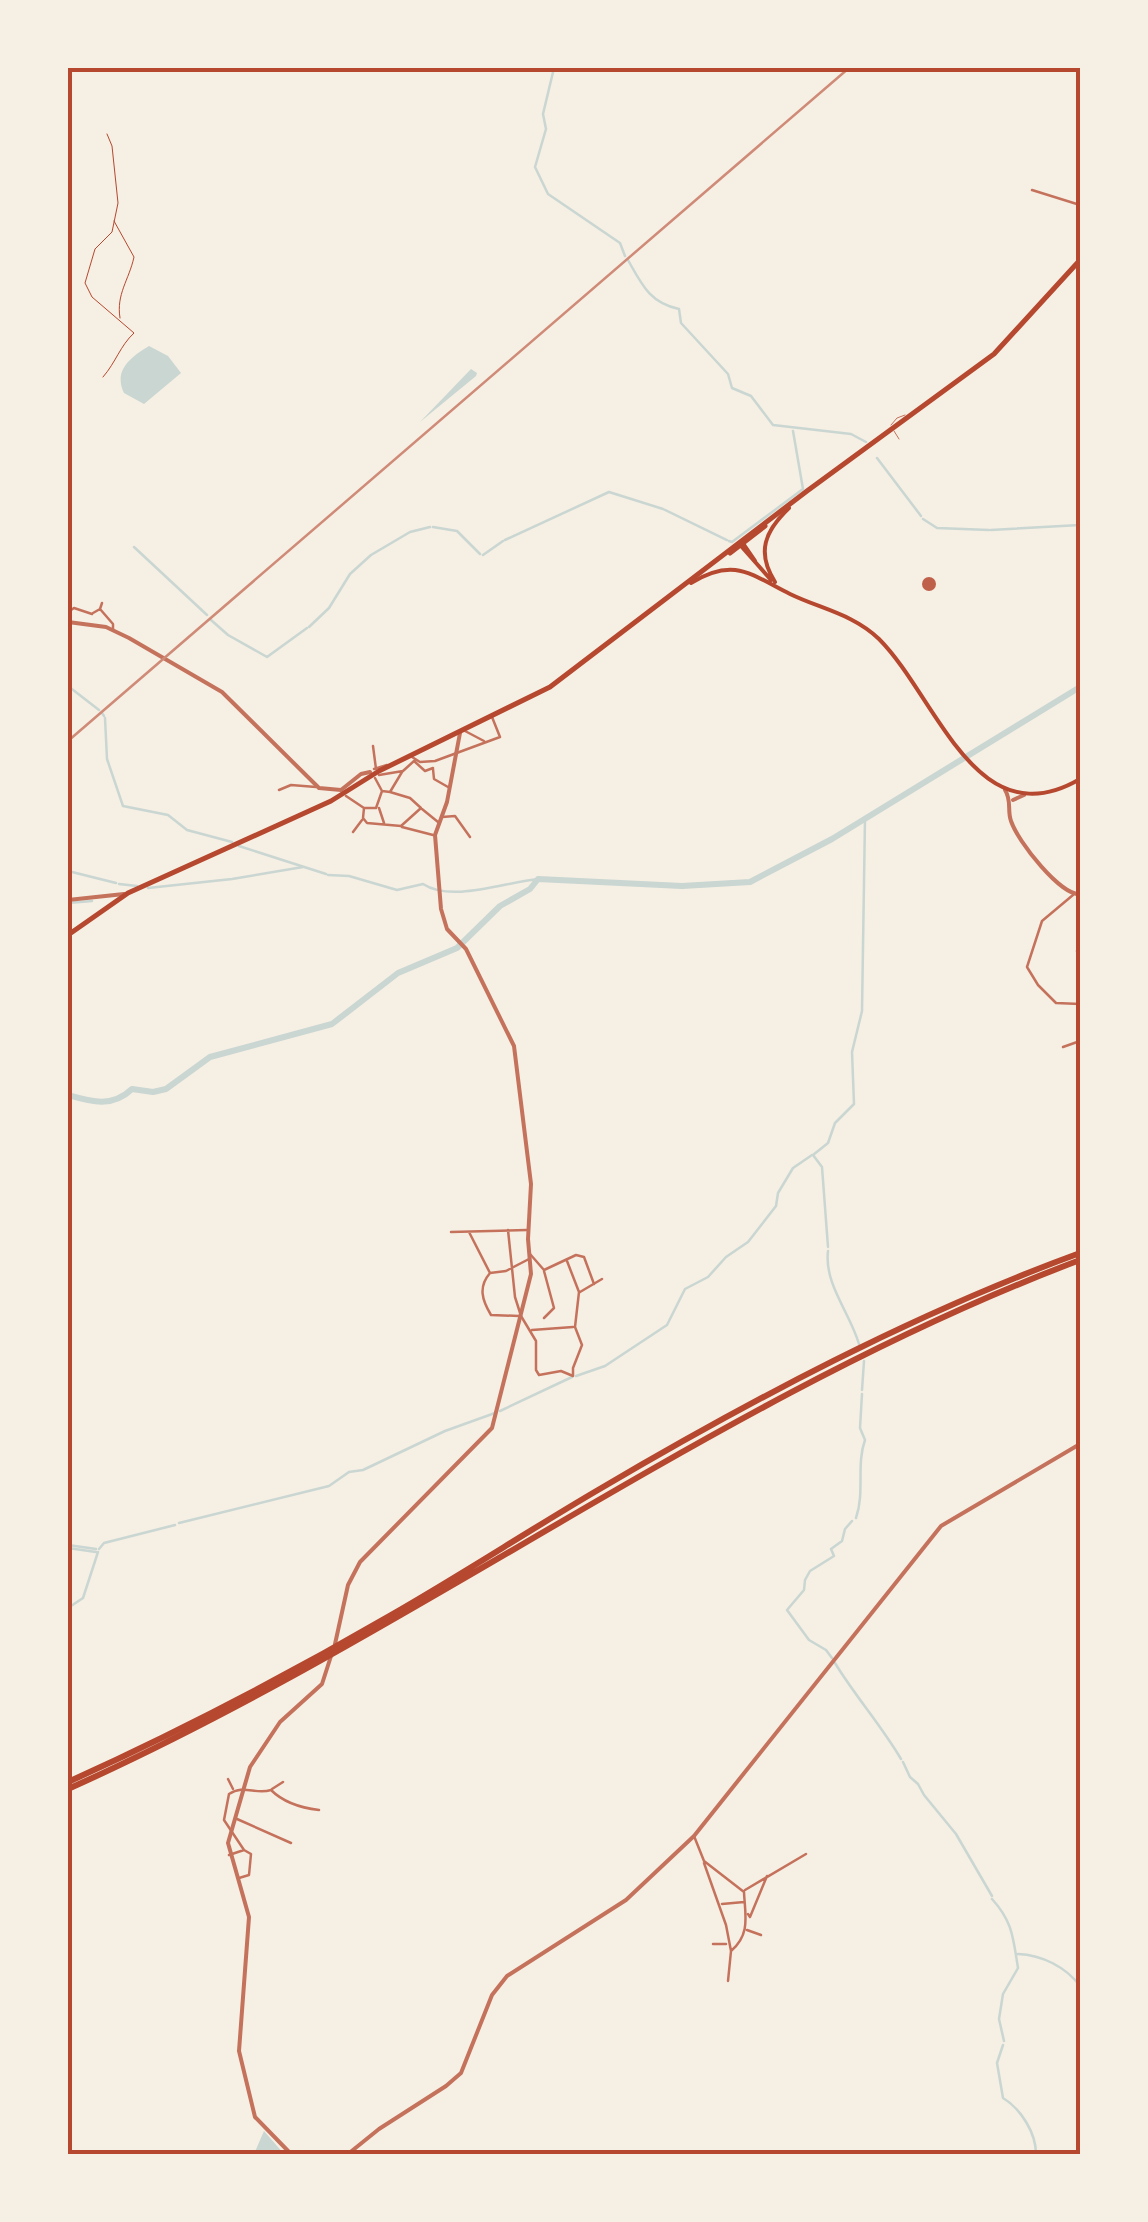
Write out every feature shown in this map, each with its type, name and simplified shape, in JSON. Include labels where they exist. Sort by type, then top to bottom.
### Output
[{"type":"highway","points":[[68,1785],[329,1650],[730,1416],[901,1330],[1080,1254]]},
{"type":"highway","points":[[68,1785],[210,1721],[346,1648],[629,1480],[792,1391],[1080,1254]]},
{"type":"main road","points":[[68,935],[101,902],[128,894],[339,794],[550,687],[1004,345],[1080,260]]},
{"type":"main road","points":[[582,663],[871,446]]},
{"type":"main road","points":[[778,586],[765,562],[764,544],[772,526],[789,508]]},
{"type":"main road","points":[[721,555],[741,545],[748,535]]},
{"type":"main road","points":[[741,545],[748,548],[757,566],[778,586]]},
{"type":"main road","points":[[686,585],[710,572],[747,571],[846,616],[874,634],[894,657],[987,780],[1024,795],[1051,793],[1080,779]]},
{"type":"street","points":[[1032,190],[1080,205]]},
{"type":"street","points":[[92,614],[100,610],[102,602]]},
{"type":"street","points":[[68,612],[80,608],[92,614]]},
{"type":"street","points":[[100,610],[113,624],[113,630]]},
{"type":"street","points":[[90,625],[92,614]]},
{"type":"street","points":[[68,630],[69,622],[113,630],[158,652],[232,699],[317,787]]},
{"type":"street","points":[[413,758],[435,761],[500,737],[488,719]]},
{"type":"street","points":[[292,2154],[256,2117],[239,2051],[249,1917],[229,1855],[234,1817],[250,1767],[276,1726],[319,1687],[329,1668],[348,1585],[360,1562],[492,1428],[531,1274],[531,1184],[514,1046],[461,944],[444,925],[439,891],[435,835],[462,731],[485,742]]},
{"type":"street","points":[[374,746],[375,773],[382,791],[378,814],[385,825]]},
{"type":"street","points":[[413,758],[424,770],[433,768]]},
{"type":"street","points":[[390,792],[413,758]]},
{"type":"street","points":[[435,761],[434,779],[450,788]]},
{"type":"street","points":[[339,794],[361,774],[402,771]]},
{"type":"street","points":[[279,790],[291,785],[317,787],[364,808],[379,807]]},
{"type":"street","points":[[1006,790],[1012,823],[1034,860],[1077,895],[1080,902]]},
{"type":"street","points":[[382,791],[410,798],[440,820],[455,816],[470,837]]},
{"type":"street","points":[[1012,793],[1014,800]]},
{"type":"street","points":[[1010,807],[1024,795]]},
{"type":"street","points":[[353,832],[363,818],[364,808]]},
{"type":"street","points":[[400,826],[421,808]]},
{"type":"street","points":[[363,818],[367,823],[435,835]]},
{"type":"street","points":[[68,900],[88,898],[101,902],[128,894]]},
{"type":"street","points":[[1077,895],[1042,921],[1028,967],[1038,986],[1056,1004],[1080,1004]]},
{"type":"street","points":[[1062,1047],[1080,1041]]},
{"type":"street","points":[[468,1230],[490,1273]]},
{"type":"street","points":[[508,1230],[521,1316],[536,1341],[539,1375],[561,1371],[574,1376],[573,1368],[582,1346],[575,1327],[579,1292],[567,1261]]},
{"type":"street","points":[[451,1232],[528,1230]]},
{"type":"street","points":[[544,1270],[576,1255],[584,1258],[594,1284]]},
{"type":"street","points":[[521,1316],[491,1315],[482,1298],[484,1283],[490,1273],[512,1268],[530,1256]]},
{"type":"street","points":[[530,1256],[544,1270],[554,1308],[544,1318]]},
{"type":"street","points":[[579,1292],[602,1280]]},
{"type":"street","points":[[530,1330],[575,1327]]},
{"type":"street","points":[[348,2154],[457,2077],[466,2064],[492,1996],[504,1978],[626,1900],[694,1836],[946,1522],[1080,1444]]},
{"type":"street","points":[[228,1779],[234,1790]]},
{"type":"street","points":[[238,1878],[249,1875],[251,1854],[230,1832],[224,1813],[229,1794],[243,1788],[262,1793],[283,1782]]},
{"type":"street","points":[[271,1790],[282,1802],[319,1810]]},
{"type":"street","points":[[234,1817],[291,1843]]},
{"type":"street","points":[[694,1836],[720,1903],[731,1951],[728,1981]]},
{"type":"street","points":[[229,1855],[244,1850]]},
{"type":"street","points":[[744,1892],[806,1854]]},
{"type":"street","points":[[704,1861],[744,1892]]},
{"type":"street","points":[[731,1951],[739,1944],[748,1914],[768,1875]]},
{"type":"street","points":[[744,1892],[748,1914]]},
{"type":"street","points":[[720,1903],[727,1898],[730,1904],[744,1902]]},
{"type":"street","points":[[746,1928],[761,1935]]},
{"type":"street","points":[[713,1944],[728,1944]]},
{"type":"lane","points":[[893,429],[899,439]]},
{"type":"path","points":[[104,377],[117,360],[120,347],[134,332],[92,297],[85,284],[94,250],[111,234],[118,198],[107,134]]},
{"type":"path","points":[[114,221],[134,258],[118,297],[121,321]]},
{"type":"shaded area","points":[[149,346],[168,356],[181,373],[144,404],[124,393],[121,378],[130,360]]},
{"type":"shaded area","points":[[471,369],[476,376],[420,422]]},
{"type":"shaded area","points":[[264,2131],[284,2154],[254,2154]]},
{"type":"building","points":[[929,577],[936,584],[929,591],[922,584]]},
{"type":"waterway","points":[[554,68],[543,114],[546,129],[535,167],[548,194],[620,243],[625,256]]},
{"type":"waterway","points":[[628,260],[654,297],[679,309],[681,323],[728,374],[732,388],[751,396],[773,425],[851,434],[866,442]]},
{"type":"waterway","points":[[729,541],[803,489],[793,431]]},
{"type":"waterway","points":[[877,458],[921,516]]},
{"type":"waterway","points":[[505,540],[609,492],[663,509],[727,540]]},
{"type":"waterway","points":[[923,519],[937,528],[989,530]]},
{"type":"waterway","points":[[991,530],[1080,525]]},
{"type":"waterway","points":[[309,627],[329,608],[350,574],[371,555],[410,532],[430,527]]},
{"type":"waterway","points":[[433,527],[457,531],[480,554]]},
{"type":"waterway","points":[[483,555],[503,541]]},
{"type":"waterway","points":[[134,547],[207,615]]},
{"type":"waterway","points":[[211,620],[228,635],[267,657],[307,628]]},
{"type":"waterway","points":[[68,686],[99,710]]},
{"type":"waterway","points":[[68,1095],[102,1102],[117,1099],[132,1089],[166,1089],[210,1057],[332,1024],[398,973],[457,948],[500,906],[530,889],[538,879],[682,886],[750,882],[832,839],[1080,687]]},
{"type":"waterway","points":[[105,718],[107,759],[123,806],[168,815],[187,830],[232,842]]},
{"type":"waterway","points":[[828,1247],[822,1167],[813,1155],[828,1143],[835,1123],[854,1104],[852,1052],[862,1011],[865,818]]},
{"type":"waterway","points":[[239,846],[326,874]]},
{"type":"waterway","points":[[148,888],[303,867]]},
{"type":"waterway","points":[[68,871],[116,883]]},
{"type":"waterway","points":[[328,875],[349,876],[397,890],[423,884],[449,892],[538,879]]},
{"type":"waterway","points":[[119,884],[137,886]]},
{"type":"waterway","points":[[68,903],[92,901]]},
{"type":"waterway","points":[[576,1376],[605,1366],[667,1325],[685,1289],[708,1277],[726,1257],[748,1242],[776,1206],[778,1193],[793,1168],[812,1155]]},
{"type":"waterway","points":[[828,1251],[830,1275],[859,1344]]},
{"type":"waterway","points":[[862,1390],[864,1361]]},
{"type":"waterway","points":[[500,1411],[572,1377]]},
{"type":"waterway","points":[[856,1518],[865,1440],[860,1428],[862,1394]]},
{"type":"waterway","points":[[179,1523],[329,1486],[349,1472],[363,1470],[445,1431],[495,1413]]},
{"type":"waterway","points":[[832,1658],[809,1640],[787,1610],[804,1590],[810,1571],[834,1556],[831,1549],[842,1541],[852,1521]]},
{"type":"waterway","points":[[99,1549],[104,1543],[175,1525]]},
{"type":"waterway","points":[[68,1545],[96,1549]]},
{"type":"waterway","points":[[68,1548],[96,1552]]},
{"type":"waterway","points":[[68,1608],[83,1598],[98,1552]]},
{"type":"waterway","points":[[835,1663],[901,1759]]},
{"type":"waterway","points":[[903,1762],[910,1777],[956,1834],[992,1896]]},
{"type":"waterway","points":[[992,1899],[1008,1923],[1018,1968],[1003,1994],[999,2019],[1004,2041]]},
{"type":"waterway","points":[[1018,1954],[1053,1963],[1080,1986]]},
{"type":"waterway","points":[[1003,2045],[997,2063],[1003,2098],[1026,2122],[1036,2154]]},
{"type":"railway","points":[[68,741],[849,68]]}]
